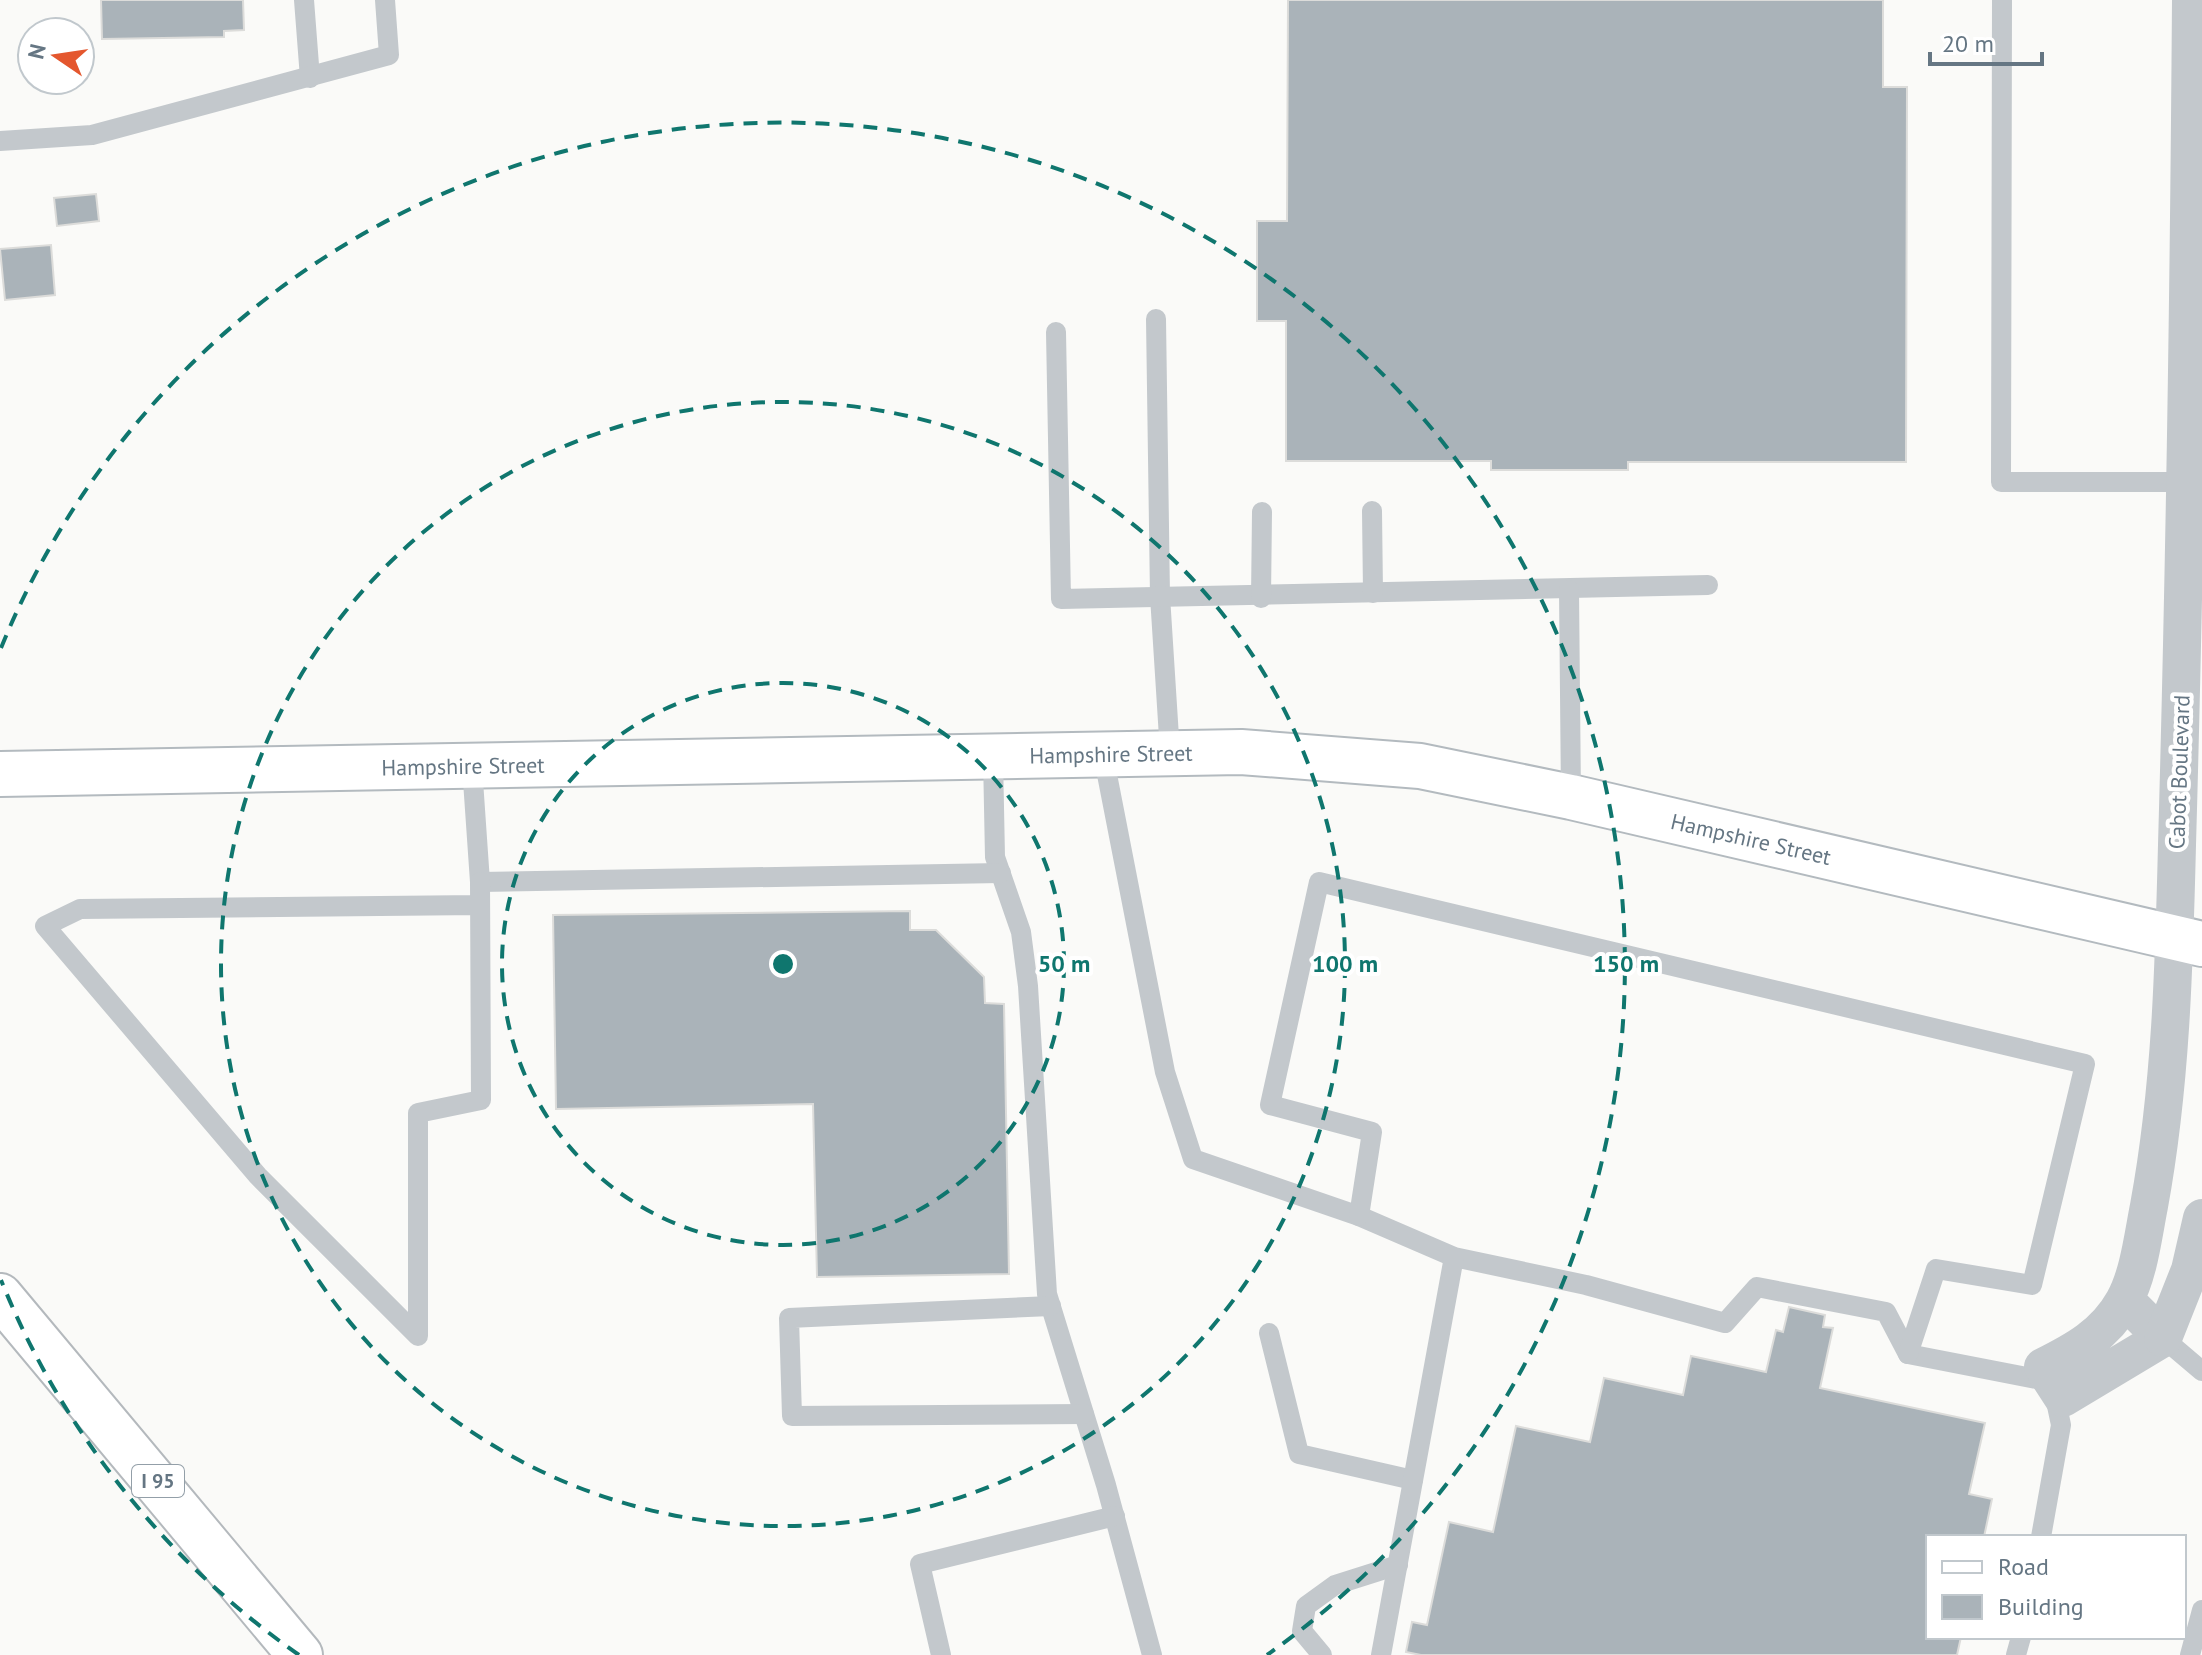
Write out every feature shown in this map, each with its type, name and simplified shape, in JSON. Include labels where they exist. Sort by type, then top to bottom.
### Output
[{"type":"main road","name":"Hampshire Street","points":[[0,774],[1241,752],[1420,766],[1571,797],[2188,941]]},
{"type":"main road","name":"I 95","points":[[6,1304],[300,1655]]},
{"type":"street","name":"Cabot Boulevard","points":[[2052,1382],[2043,1367],[2091,1339],[2125,1300],[2143,1240],[2164,1122],[2188,941],[2196,213],[2191,0]]},
{"type":"street","points":[[2052,1382],[2063,1398],[2163,1338],[2190,1270],[2202,1218]]},
{"type":"street","points":[[2125,1300],[2163,1338]]},
{"type":"lane","points":[[304,0],[310,78]]},
{"type":"lane","points":[[0,141],[92,135],[389,55],[385,0]]},
{"type":"lane","points":[[2002,0],[2001,482],[2195,482]]},
{"type":"lane","points":[[1156,319],[1160,596],[1170,753]]},
{"type":"lane","points":[[1056,332],[1061,599],[1160,596],[1261,598],[1708,585]]},
{"type":"lane","points":[[1372,511],[1373,593]]},
{"type":"lane","points":[[1261,598],[1262,512]]},
{"type":"lane","points":[[1569,590],[1571,797]]},
{"type":"lane","points":[[1103,754],[1165,1072],[1193,1159],[1359,1216],[1454,1257],[1586,1285],[1725,1323],[1757,1287],[1886,1312],[1908,1354]]},
{"type":"lane","points":[[993,757],[995,857],[1021,932],[1028,986],[1051,1306],[1115,1516],[1152,1655]]},
{"type":"lane","points":[[472,766],[480,882],[481,1100],[418,1113],[418,1336],[258,1176],[45,926],[80,909],[480,905]]},
{"type":"lane","points":[[480,882],[1001,873]]},
{"type":"lane","points":[[1359,1216],[1372,1132],[1270,1105],[1319,882],[2085,1064],[2032,1285],[1936,1269],[1908,1354]]},
{"type":"lane","points":[[1381,1655],[1454,1257]]},
{"type":"lane","points":[[1051,1306],[789,1318],[792,1416],[1084,1414]]},
{"type":"lane","points":[[1269,1333],[1299,1454],[1413,1480]]},
{"type":"lane","points":[[2163,1338],[2202,1371]]},
{"type":"lane","points":[[1908,1354],[2052,1382],[2061,1425],[2041,1535]]},
{"type":"lane","points":[[941,1655],[920,1564],[1115,1516]]},
{"type":"lane","points":[[1322,1655],[1302,1631],[1306,1606],[1335,1585],[1398,1565]]},
{"type":"lane","points":[[2190,1655],[2202,1610]]},
{"type":"building","points":[[101,0],[243,0],[244,30],[224,31],[224,37],[102,39]]},
{"type":"building","points":[[1288,0],[1883,0],[1883,87],[1907,87],[1906,462],[1628,462],[1628,470],[1491,470],[1491,461],[1286,461],[1286,321],[1257,321],[1257,221],[1287,221]]},
{"type":"building","points":[[96,194],[99,221],[57,226],[54,198]]},
{"type":"building","points":[[51,245],[55,295],[5,300],[0,249]]},
{"type":"building","points":[[910,911],[910,930],[936,930],[984,977],[985,1003],[1004,1004],[1009,1274],[817,1277],[813,1104],[556,1109],[553,915]]},
{"type":"building","points":[[1789,1307],[1825,1315],[1823,1327],[1833,1328],[1820,1388],[1985,1423],[1969,1494],[1992,1499],[1984,1535],[1926,1535],[1926,1639],[1961,1639],[1957,1655],[1421,1655],[1406,1652],[1412,1622],[1427,1625],[1449,1522],[1493,1532],[1516,1426],[1590,1442],[1604,1378],[1683,1395],[1691,1356],[1766,1372],[1776,1330],[1783,1332]]}]
